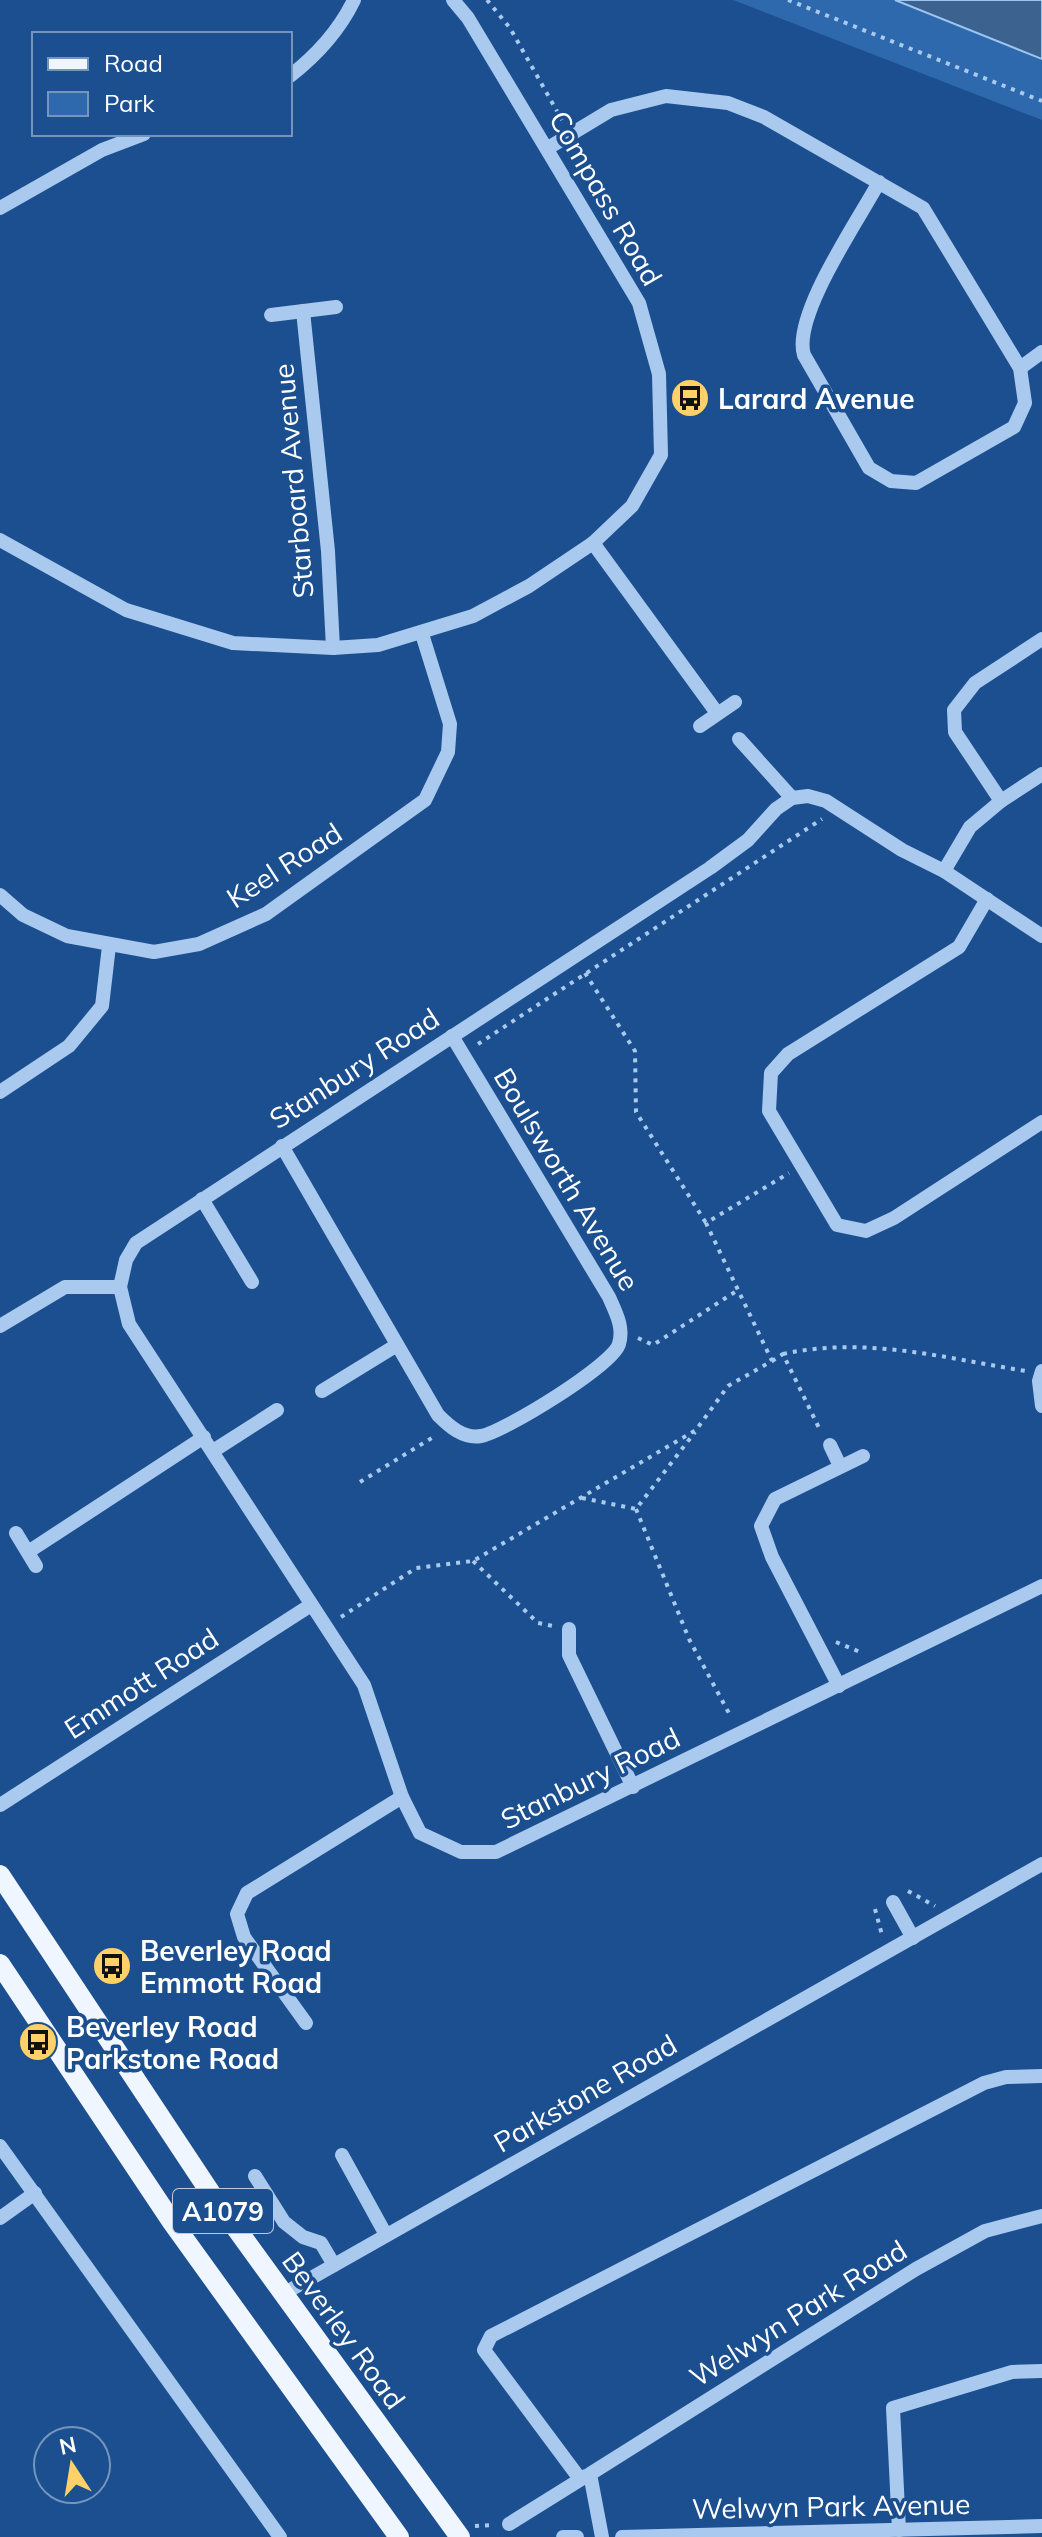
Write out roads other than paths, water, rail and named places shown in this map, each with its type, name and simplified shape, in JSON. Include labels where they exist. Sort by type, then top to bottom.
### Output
[{"type":"main road","name":"Beverley Road","points":[[0,1875],[212,2195],[460,2537]]},
{"type":"main road","name":"A1079","points":[[0,1964],[172,2222],[399,2537]]},
{"type":"street","points":[[292,74],[315,56],[346,17],[354,0]]},
{"type":"street","name":"Compass Road","points":[[0,540],[126,610],[233,643],[333,648],[378,645],[473,616],[529,586],[593,543],[632,506],[661,455],[659,374],[639,303],[548,148],[468,18],[453,0]]},
{"type":"street","points":[[548,148],[611,110],[666,96],[728,103],[764,117],[879,182],[923,208],[1020,368],[1025,403],[1014,427],[916,483],[891,481],[869,468],[799,341],[806,313],[879,182]]},
{"type":"street","points":[[0,208],[102,150],[139,136]]},
{"type":"street","points":[[271,315],[336,307]]},
{"type":"street","name":"Starboard Avenue","points":[[303,311],[328,551],[333,648]]},
{"type":"street","points":[[1020,368],[1042,352]]},
{"type":"street","points":[[593,543],[717,713]]},
{"type":"street","name":"Keel Road","points":[[0,895],[23,915],[56,931],[109,946],[154,952],[199,944],[266,914],[425,800],[448,752],[450,724],[422,634]]},
{"type":"street","points":[[1001,801],[955,732],[954,710],[975,683],[1042,639]]},
{"type":"street","points":[[700,726],[735,702]]},
{"type":"street","points":[[739,739],[792,798],[808,796],[836,807],[902,850],[944,871],[1042,936]]},
{"type":"street","points":[[944,871],[970,827],[1001,801],[1042,774]]},
{"type":"street","name":"Stanbury Road","points":[[792,798],[776,809],[748,840],[710,868],[136,1243],[126,1260],[120,1287],[129,1324],[364,1685],[402,1797],[420,1833],[461,1852],[496,1852],[1042,1586]]},
{"type":"street","points":[[987,899],[959,947],[788,1054],[771,1073],[769,1111],[837,1225],[866,1231],[894,1218],[1042,1122]]},
{"type":"street","points":[[0,1092],[69,1046],[102,1006],[109,946]]},
{"type":"street","name":"Boulsworth Avenue","points":[[397,1345],[438,1415],[450,1427],[464,1434],[479,1436],[512,1422],[606,1361],[619,1347],[621,1331],[609,1297],[452,1036]]},
{"type":"street","points":[[282,1146],[397,1345],[322,1391]]},
{"type":"street","points":[[202,1199],[252,1282]]},
{"type":"street","points":[[0,1326],[65,1287],[120,1287]]},
{"type":"street","points":[[1042,1372],[1042,1406]]},
{"type":"street","points":[[213,1451],[277,1410]]},
{"type":"street","points":[[28,1552],[204,1437]]},
{"type":"street","points":[[830,1445],[840,1466]]},
{"type":"street","points":[[839,1686],[772,1557],[761,1526],[775,1499],[863,1456]]},
{"type":"street","points":[[16,1533],[36,1566]]},
{"type":"street","name":"Emmott Road","points":[[0,1805],[311,1605]]},
{"type":"street","points":[[569,1629],[569,1655],[633,1787]]},
{"type":"street","points":[[306,2023],[244,1937],[237,1914],[247,1893],[402,1797]]},
{"type":"street","name":"Parkstone Road","points":[[283,2294],[1042,1864]]},
{"type":"street","points":[[893,1902],[913,1938]]},
{"type":"street","points":[[602,2537],[585,2476],[484,2350],[491,2336],[984,2083],[1006,2077],[1042,2076]]},
{"type":"street","points":[[0,2146],[280,2537]]},
{"type":"street","points":[[342,2155],[386,2235]]},
{"type":"street","points":[[255,2176],[284,2222],[303,2237],[321,2243],[334,2265]]},
{"type":"street","points":[[0,2218],[35,2193]]},
{"type":"street","points":[[172,2222],[212,2195]]},
{"type":"street","name":"Welwyn Park Road","points":[[509,2524],[916,2269],[985,2231],[1042,2216]]},
{"type":"street","points":[[899,2530],[893,2408],[1012,2372],[1042,2371]]},
{"type":"street","name":"Welwyn Park Avenue","points":[[622,2537],[1042,2526]]},
{"type":"street","points":[[563,2537],[577,2537]]},
{"type":"place","name":"Larard Avenue","points":[[690,398]]},
{"type":"place","name":"Beverley Road Emmott Road","points":[[112,1966]]},
{"type":"place","name":"Beverley Road Parkstone Road","points":[[38,2042]]}]
